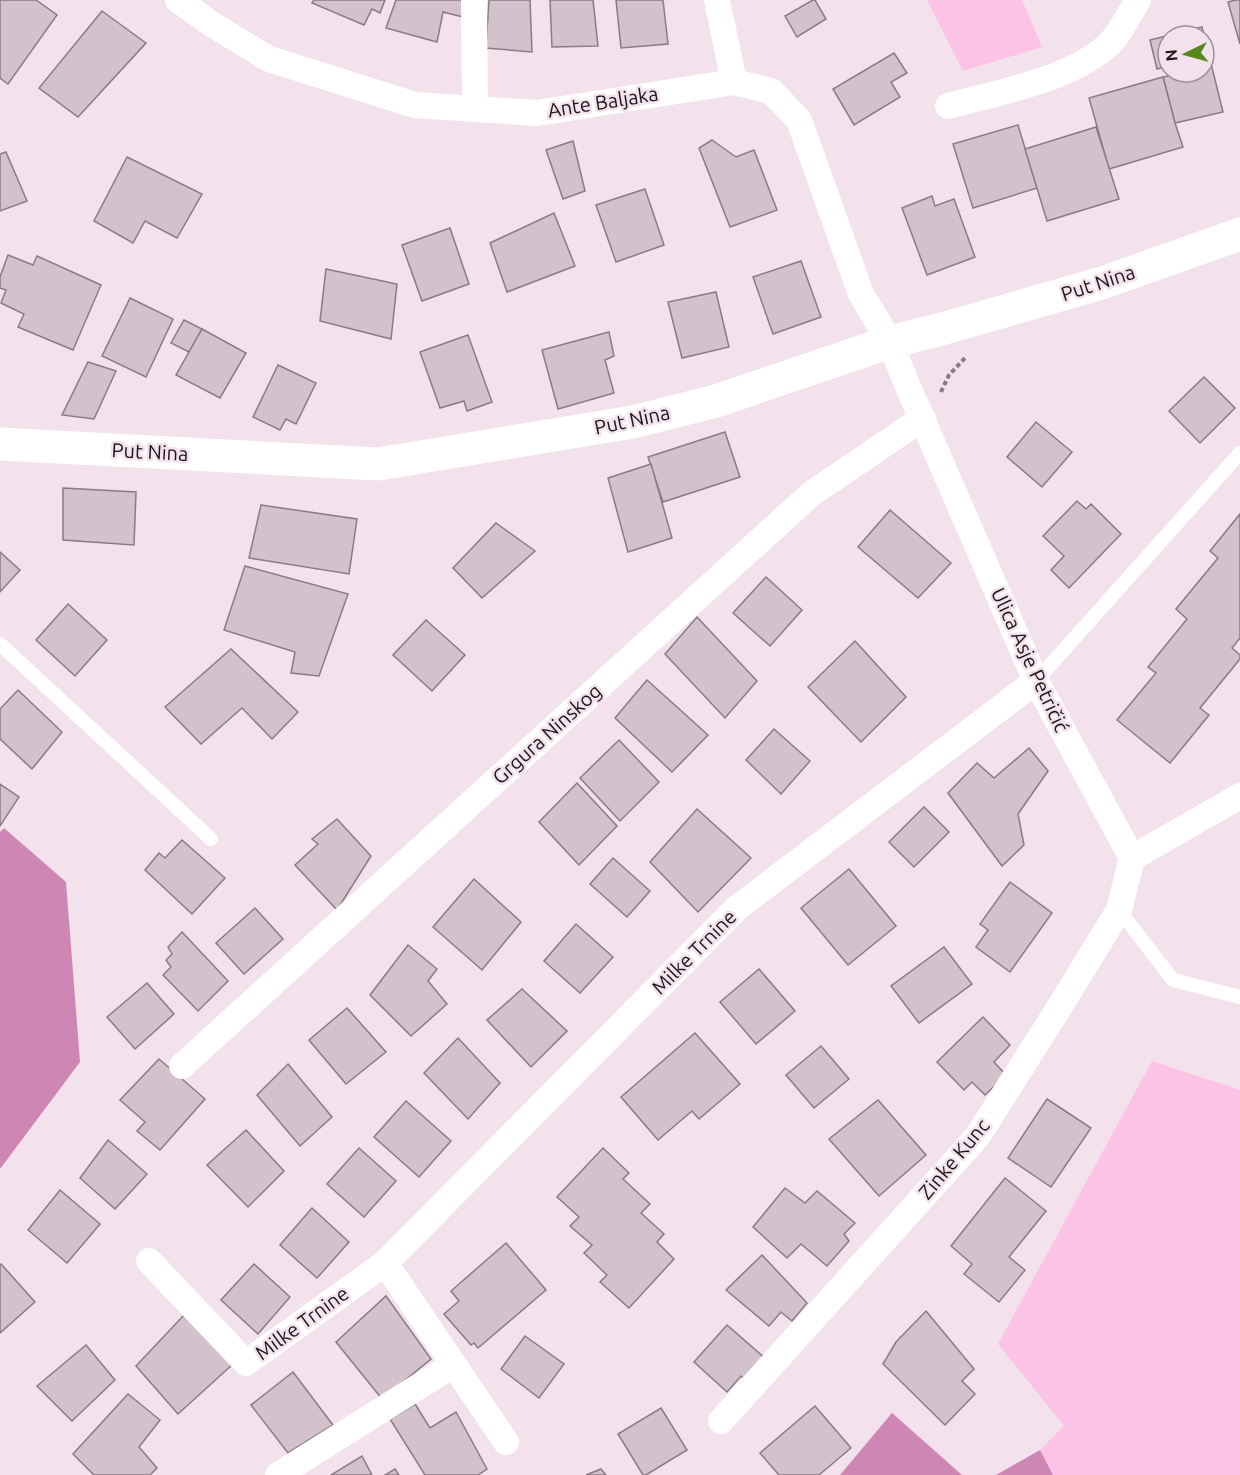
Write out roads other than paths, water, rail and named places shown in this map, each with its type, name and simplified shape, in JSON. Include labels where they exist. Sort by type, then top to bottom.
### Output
[{"type":"main road","name":"Put Nina","points":[[2,447],[378,464],[633,422],[716,400],[890,342],[1102,283],[1240,234]]},
{"type":"street","name":"Ante Baljaka","points":[[178,0],[213,25],[269,59],[414,105],[537,113],[734,82],[771,91],[799,120],[861,294],[890,342]]},
{"type":"street","points":[[474,0],[475,109]]},
{"type":"street","points":[[717,0],[734,82]]},
{"type":"street","points":[[948,106],[1035,82],[1082,65],[1109,45],[1138,0]]},
{"type":"street","name":"Ulica Asje Petričić","points":[[890,342],[1036,681],[1132,858]]},
{"type":"street","name":"Grgura Ninskog","points":[[182,1066],[811,494],[923,418]]},
{"type":"street","name":"Milke Trnine","points":[[149,1261],[246,1363],[386,1263],[737,908],[1036,681]]},
{"type":"street","points":[[1132,858],[1240,796]]},
{"type":"street","name":"Zinke Kunc","points":[[720,1421],[977,1137],[1058,1011],[1119,910],[1132,858]]},
{"type":"street","points":[[386,1263],[506,1442]]},
{"type":"street","points":[[278,1475],[304,1468],[453,1365]]},
{"type":"lane","points":[[1036,681],[1240,453]]},
{"type":"lane","points":[[0,644],[211,839]]},
{"type":"lane","points":[[1119,910],[1173,980],[1240,997]]}]
